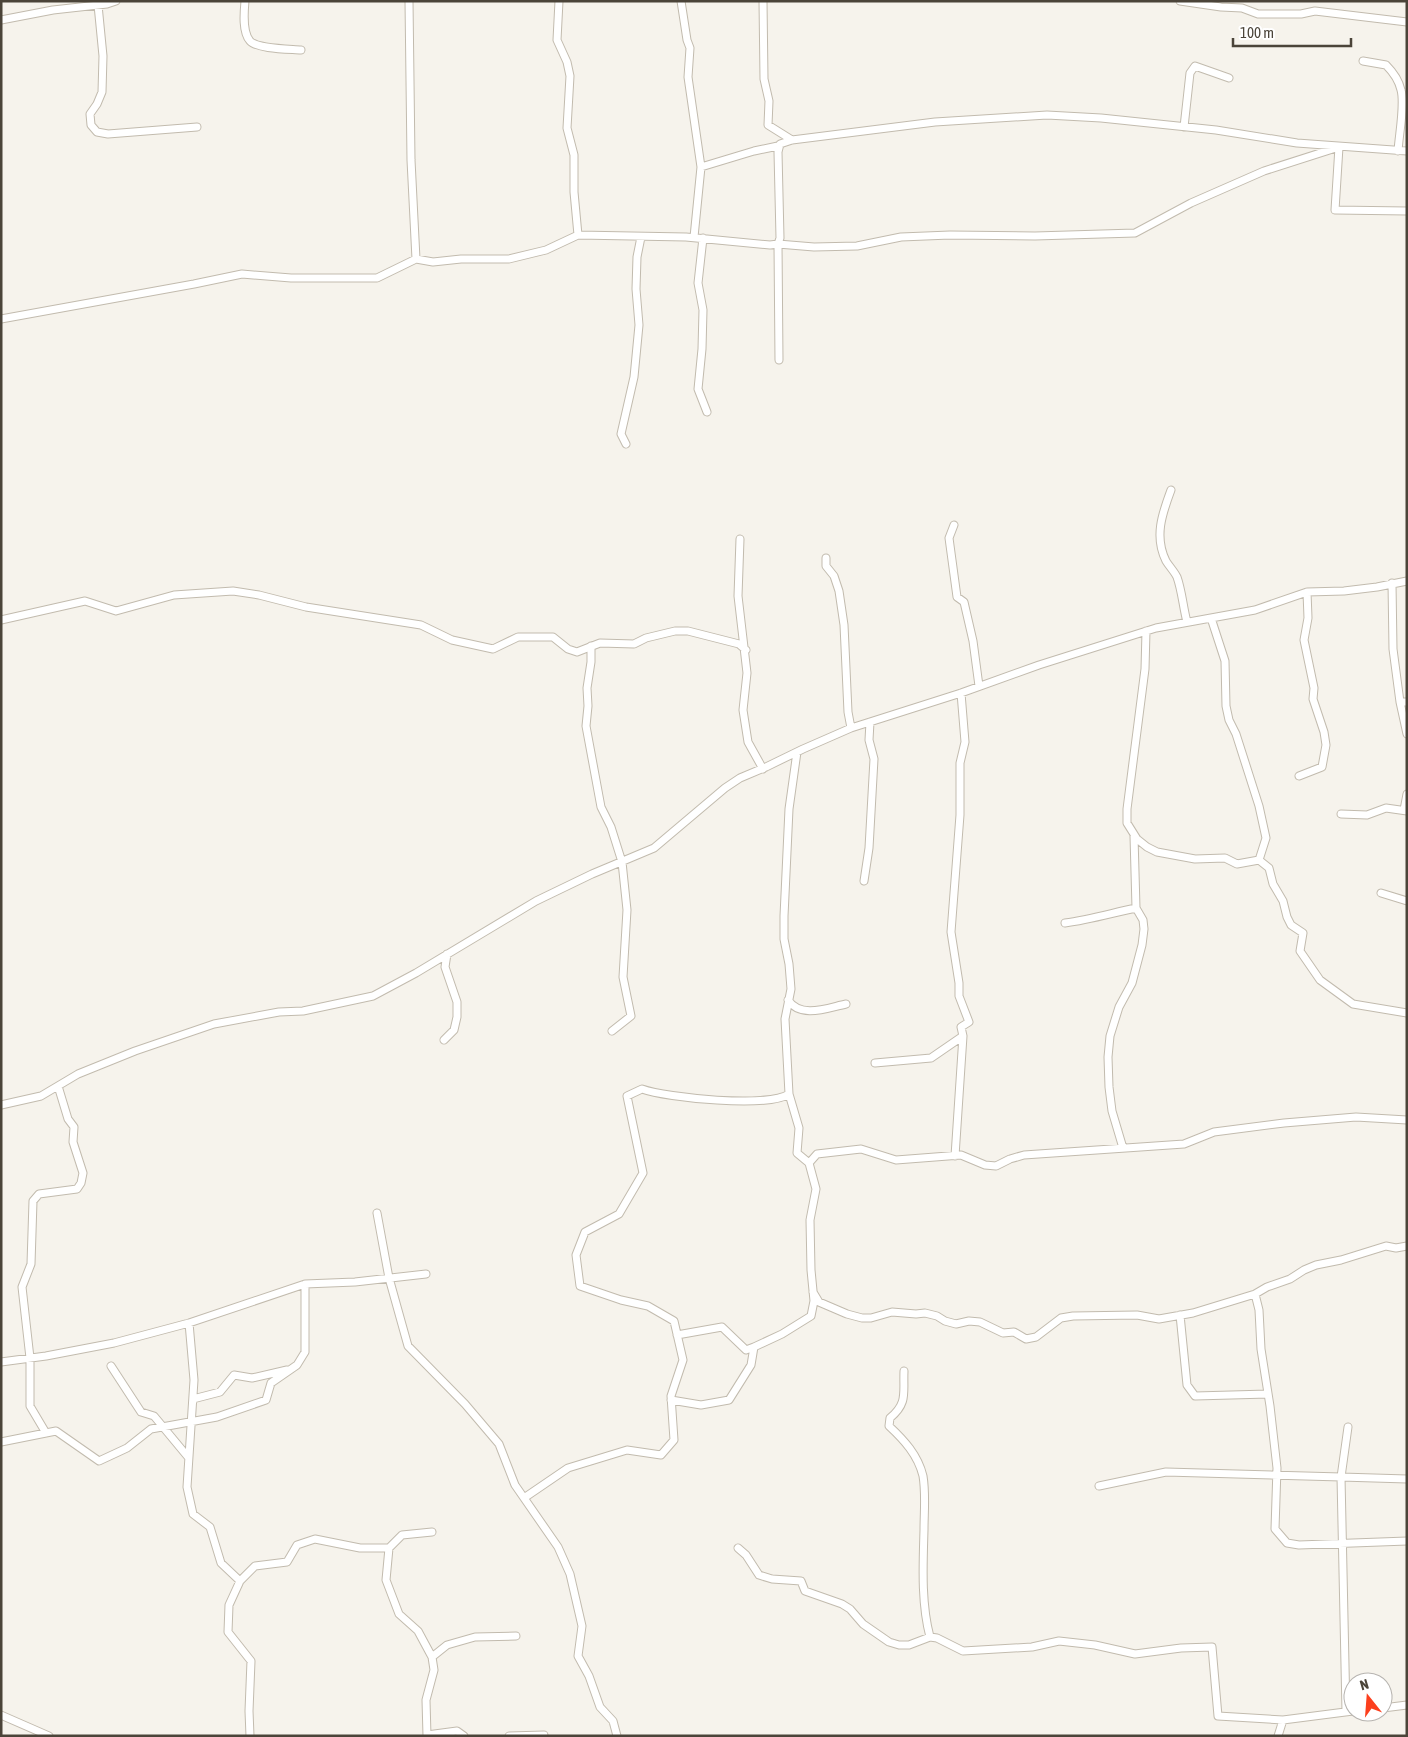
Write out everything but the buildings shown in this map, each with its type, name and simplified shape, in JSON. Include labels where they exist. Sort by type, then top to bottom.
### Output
[{"type":"street","points":[[1,20],[52,10],[116,1]]},
{"type":"street","points":[[245,1],[246,33],[250,41],[258,46],[301,50]]},
{"type":"street","points":[[409,1],[411,160],[416,259]]},
{"type":"street","points":[[559,1],[557,40],[567,62],[570,76],[567,128],[574,155],[574,192],[578,235]]},
{"type":"street","points":[[682,1],[687,40],[690,48],[688,76],[700,167],[694,238]]},
{"type":"street","points":[[762,1],[764,79],[769,101],[768,125],[792,140]]},
{"type":"street","points":[[1180,1],[1242,8],[1258,14],[1301,14],[1316,11],[1407,22]]},
{"type":"street","points":[[98,5],[103,56],[102,92],[90,114],[91,125],[97,132],[108,134],[196,127]]},
{"type":"street","points":[[1363,61],[1386,65],[1394,75],[1401,90],[1398,151]]},
{"type":"street","points":[[1184,127],[1190,73],[1195,66],[1229,78]]},
{"type":"street","points":[[700,167],[778,146],[782,142],[792,140],[935,122],[1047,115],[1101,118],[1184,127],[1339,148],[1407,151]]},
{"type":"street","points":[[778,146],[780,238],[778,244],[779,360]]},
{"type":"street","points":[[1,319],[242,274],[291,278],[377,278],[416,259],[433,262],[461,259],[509,259],[546,250],[578,235],[703,238],[814,247],[857,246],[901,237],[950,235],[1035,236],[1135,232],[1191,202],[1264,171],[1339,148]]},
{"type":"street","points":[[1339,148],[1336,210],[1407,212]]},
{"type":"street","points":[[626,444],[621,434],[634,377],[639,325],[636,257],[642,237]]},
{"type":"street","points":[[703,238],[698,283],[703,310],[698,388],[708,412]]},
{"type":"street","points":[[1171,490],[1165,507],[1159,536],[1167,563],[1176,575],[1187,622]]},
{"type":"street","points":[[954,525],[949,538],[954,578],[957,597],[964,602],[979,686]]},
{"type":"street","points":[[740,539],[738,596],[746,650],[747,673],[742,710],[748,742],[763,769]]},
{"type":"street","points":[[826,558],[826,566],[834,576],[841,599],[848,712],[851,728]]},
{"type":"street","points":[[1,1105],[41,1096],[78,1074],[110,1060],[214,1024],[279,1012],[303,1011],[373,996],[416,973],[536,901],[592,874],[654,848],[724,788],[740,778],[851,728],[1146,631],[1255,610],[1307,592],[1360,589],[1407,581]]},
{"type":"street","points":[[1392,583],[1393,649],[1404,702],[1407,734]]},
{"type":"street","points":[[1,620],[85,601],[116,611],[174,595],[233,591],[344,613],[421,625],[452,640],[493,649],[518,637],[553,637],[568,649],[577,652],[600,642],[634,644],[646,638],[675,631],[688,631],[739,644],[746,650]]},
{"type":"street","points":[[1299,776],[1322,767],[1326,745],[1324,732],[1312,699],[1314,688],[1304,640],[1308,618],[1307,592]]},
{"type":"street","points":[[1211,618],[1225,661],[1226,706],[1229,720],[1236,734],[1260,806],[1266,838],[1259,860]]},
{"type":"street","points":[[729,641],[738,635],[742,628]]},
{"type":"street","points":[[1146,631],[1145,669],[1127,809],[1127,823],[1134,836],[1147,847],[1157,852],[1195,859],[1225,858],[1237,864],[1259,860],[1269,868],[1273,884],[1284,901],[1287,918],[1291,925],[1303,933],[1300,951],[1320,980],[1353,1004],[1407,1013]]},
{"type":"street","points":[[591,646],[591,662],[586,688],[588,706],[586,726],[602,807],[611,827],[622,862],[627,910],[624,978],[632,1016],[612,1031]]},
{"type":"street","points":[[955,1156],[963,1036],[961,1027],[969,1022],[959,996],[959,983],[951,932],[960,815],[960,763],[965,742],[961,692]]},
{"type":"street","points":[[864,881],[869,848],[874,759],[869,740],[870,722]]},
{"type":"street","points":[[677,1335],[722,1327],[746,1350],[782,1334],[811,1316],[814,1301],[810,1220],[816,1189],[809,1163],[797,1153],[799,1128],[789,1094],[785,1019],[790,988],[789,964],[784,939],[784,916],[789,809],[797,752]]},
{"type":"street","points":[[1341,814],[1367,816],[1386,808],[1406,811],[1407,794]]},
{"type":"street","points":[[1123,1148],[1112,1112],[1108,1057],[1110,1036],[1119,1007],[1132,983],[1142,945],[1144,928],[1143,920],[1136,908],[1134,836]]},
{"type":"street","points":[[1381,893],[1407,901]]},
{"type":"street","points":[[1065,923],[1136,908]]},
{"type":"street","points":[[444,1040],[454,1030],[457,1017],[457,1002],[446,967],[447,954]]},
{"type":"street","points":[[788,1000],[798,1010],[807,1011],[846,1004]]},
{"type":"street","points":[[875,1063],[931,1058],[963,1036]]},
{"type":"street","points":[[46,1433],[30,1406],[30,1358],[22,1287],[31,1264],[33,1201],[40,1194],[77,1189],[82,1183],[84,1173],[73,1142],[74,1127],[68,1119],[58,1086]]},
{"type":"street","points":[[524,1498],[568,1468],[627,1450],[661,1455],[674,1440],[671,1396],[683,1360],[674,1321],[648,1306],[621,1300],[580,1286],[576,1255],[585,1232],[618,1214],[643,1173],[627,1096],[642,1089],[654,1093],[705,1100],[770,1100],[789,1094]]},
{"type":"street","points":[[809,1163],[817,1154],[861,1149],[896,1160],[961,1155],[986,1165],[996,1166],[1024,1155],[1184,1144],[1214,1132],[1284,1123],[1356,1117],[1407,1120]]},
{"type":"street","points":[[377,1214],[389,1278],[408,1346],[465,1404],[499,1444],[515,1485],[558,1547],[570,1574],[582,1626],[578,1656],[590,1676],[600,1707],[614,1721],[617,1736]]},
{"type":"street","points":[[813,1292],[819,1302],[862,1318],[871,1318],[892,1312],[925,1313],[956,1324],[969,1321],[980,1322],[1003,1333],[1014,1332],[1026,1339],[1036,1337],[1061,1318],[1137,1314],[1159,1319],[1217,1306],[1256,1294],[1267,1287],[1316,1265],[1341,1260],[1386,1246],[1396,1248],[1407,1246]]},
{"type":"street","points":[[1,1362],[114,1343],[189,1323],[305,1284],[426,1274]]},
{"type":"street","points":[[1,1442],[56,1430],[99,1461],[127,1448],[151,1429],[217,1417],[266,1400],[271,1383],[297,1365],[304,1352],[305,1284]]},
{"type":"street","points":[[1256,1294],[1259,1310],[1261,1349],[1278,1477],[1275,1529],[1287,1544],[1407,1542]]},
{"type":"street","points":[[1180,1315],[1187,1385],[1195,1396],[1268,1394]]},
{"type":"street","points":[[189,1323],[194,1380],[187,1487],[193,1514],[210,1527],[221,1563],[240,1581]]},
{"type":"street","points":[[671,1400],[701,1405],[729,1400],[751,1365],[754,1347]]},
{"type":"street","points":[[111,1366],[142,1412],[154,1416],[188,1457]]},
{"type":"street","points":[[193,1399],[220,1392],[234,1375],[252,1378],[292,1368]]},
{"type":"street","points":[[904,1372],[903,1404],[898,1412],[890,1418],[889,1426],[908,1444],[923,1476],[925,1496],[923,1558],[926,1614],[930,1637]]},
{"type":"street","points":[[1348,1427],[1341,1477],[1348,1672]]},
{"type":"street","points":[[1099,1486],[1166,1472],[1278,1477],[1407,1479]]},
{"type":"street","points":[[432,1532],[402,1535],[389,1548],[386,1580],[399,1614],[418,1631],[432,1657],[434,1670],[426,1700],[427,1735],[457,1732],[464,1736]]},
{"type":"street","points":[[250,1736],[251,1661],[228,1632],[229,1604],[240,1581],[255,1566],[287,1562],[297,1545],[314,1539],[360,1548],[389,1548]]},
{"type":"street","points":[[738,1548],[746,1555],[759,1575],[772,1579],[801,1581],[805,1591],[842,1604],[850,1609],[864,1624],[889,1642],[909,1645],[930,1637],[937,1638],[963,1651],[1032,1648],[1059,1641],[1095,1645],[1135,1654],[1181,1648],[1212,1647],[1218,1716],[1283,1720],[1343,1713]]},
{"type":"street","points":[[432,1657],[447,1645],[475,1637],[516,1636]]},
{"type":"street","points":[[1393,1707],[1407,1705]]},
{"type":"street","points":[[1,1715],[49,1736]]},
{"type":"street","points":[[1278,1736],[1283,1720]]},
{"type":"street","points":[[509,1736],[544,1735]]}]
